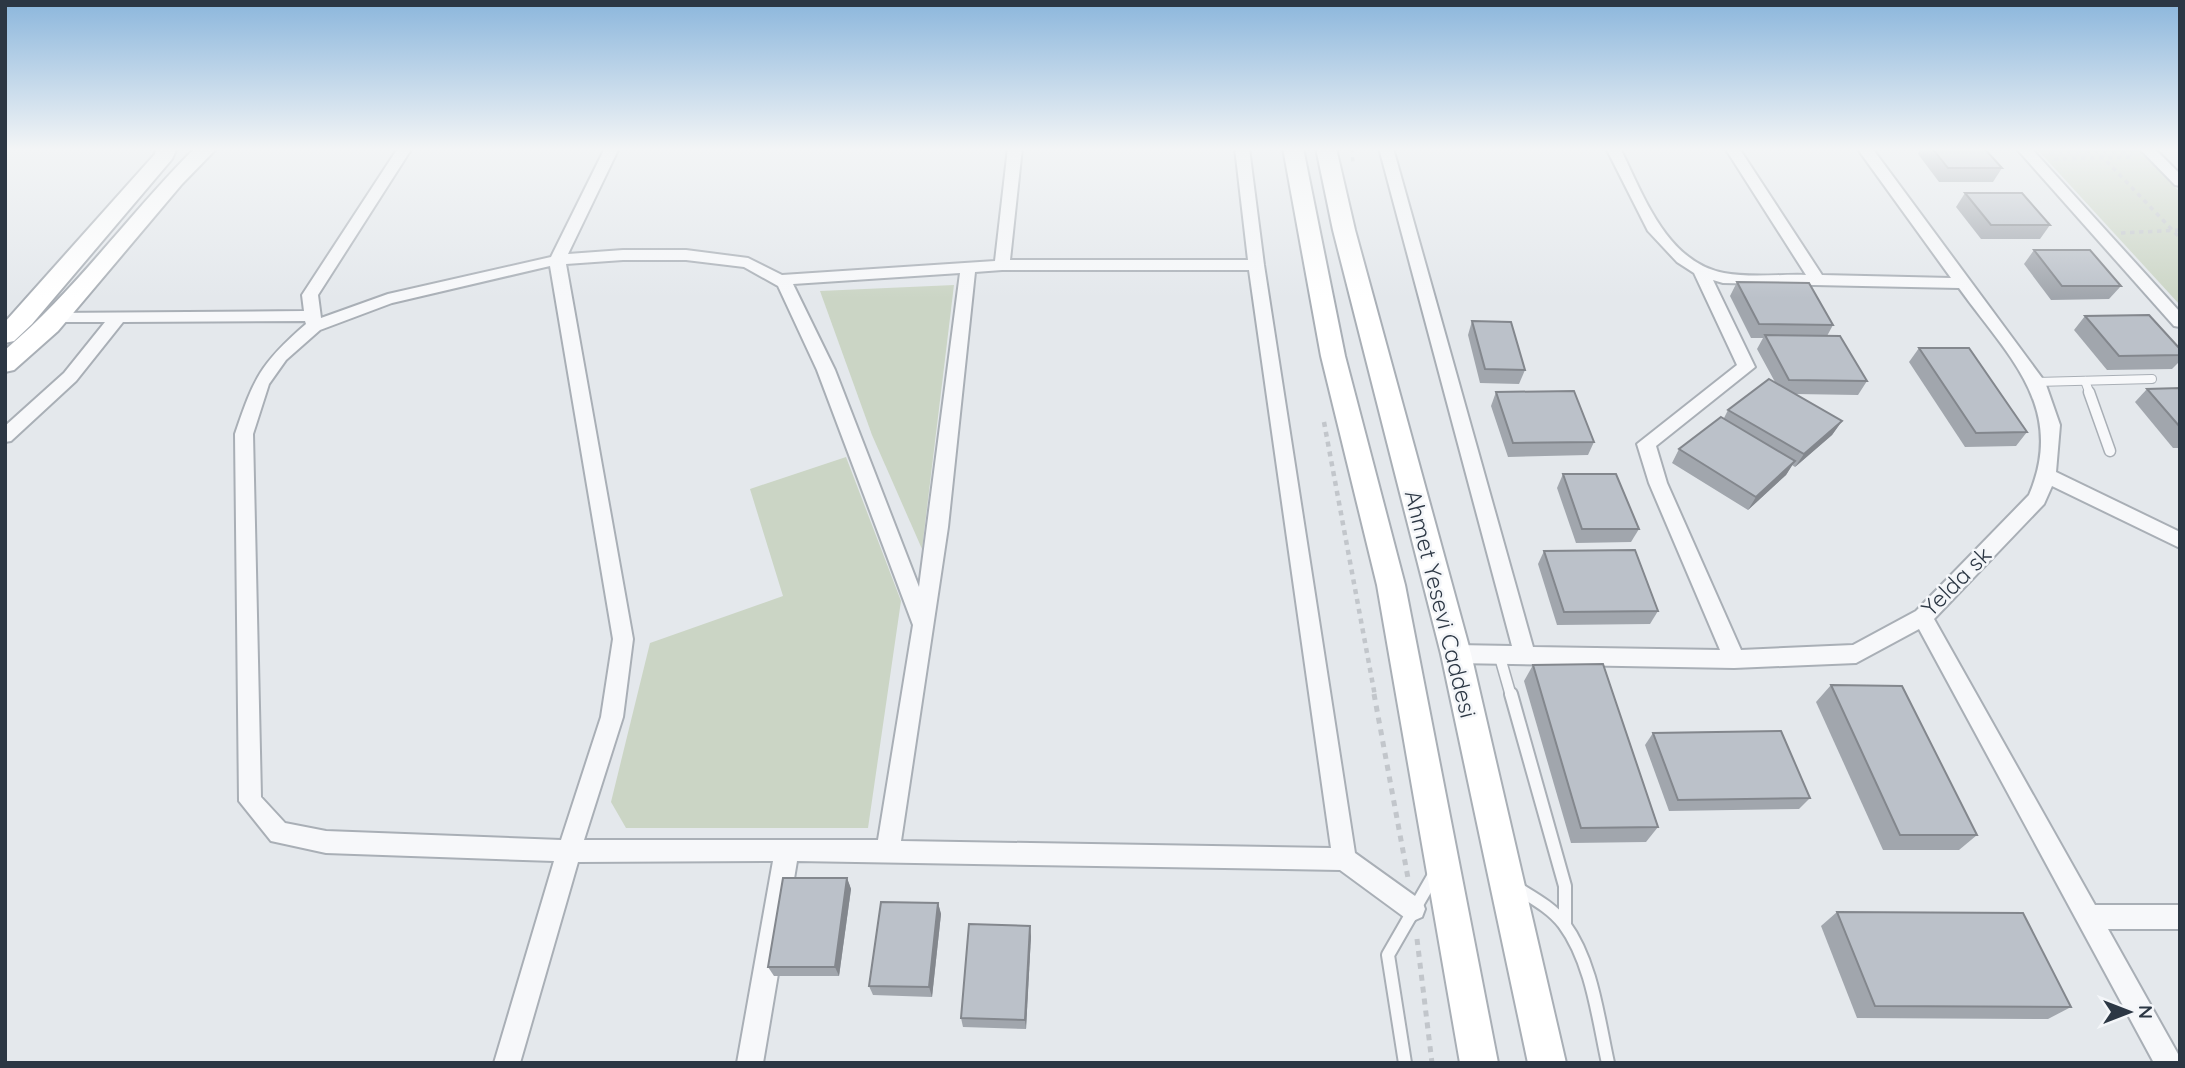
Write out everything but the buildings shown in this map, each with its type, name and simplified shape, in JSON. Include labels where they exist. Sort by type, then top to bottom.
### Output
[{"type":"main road","points":[[5,335],[24,319],[129,198]]},
{"type":"main road","points":[[5,364],[57,317],[160,198]]},
{"type":"main road","name":"Ahmet Yesevi Caddesi","points":[[1301,198],[1334,356],[1391,585],[1444,860],[1479,1063]]},
{"type":"main road","name":"Ahmet Yesevi Caddesi","points":[[1337,198],[1455,653],[1547,1063]]},
{"type":"main road","points":[[1343,198],[1344,230]]},
{"type":"street","points":[[373,198],[310,295],[313,321],[280,356],[261,383],[244,433],[250,801],[279,833],[327,842],[569,850],[787,849],[1344,859],[1413,909]]},
{"type":"street","points":[[507,1063],[569,850],[612,718],[623,639],[557,260],[588,198]]},
{"type":"street","points":[[1002,265],[1009,198]]},
{"type":"street","points":[[1248,198],[1344,859]]},
{"type":"street","points":[[1401,198],[1525,655]]},
{"type":"street","points":[[1638,198],[1660,240],[1681,260],[1702,273],[1723,278],[1962,283]]},
{"type":"street","points":[[1764,198],[1816,280]]},
{"type":"street","name":"Yelda sk","points":[[1455,653],[1734,659],[1856,654],[1923,617],[2037,499],[2047,475],[2050,425],[2036,382],[1900,198]]},
{"type":"street","points":[[2067,198],[2180,322]]},
{"type":"street","points":[[57,317],[313,321],[388,299],[557,260],[623,255],[687,255],[748,263],[785,283],[826,370],[875,505],[923,625]]},
{"type":"street","points":[[780,280],[1002,265],[1256,265]]},
{"type":"street","points":[[888,851],[938,527],[968,268]]},
{"type":"street","points":[[1702,273],[1746,367],[1646,444],[1658,483],[1734,659]]},
{"type":"street","points":[[5,436],[70,377],[119,316]]},
{"type":"street","points":[[2047,475],[2180,541]]},
{"type":"street","points":[[1923,617],[2169,1063]]},
{"type":"street","points":[[750,1063],[787,849]]},
{"type":"street","points":[[2088,917],[2180,917]]},
{"type":"lane","points":[[2036,382],[2152,379]]},
{"type":"lane","points":[[2085,380],[2110,451]]},
{"type":"lane","points":[[1500,654],[1565,886],[1565,925]]},
{"type":"lane","points":[[1405,1063],[1388,955],[1444,860]]},
{"type":"lane","points":[[1506,880],[1565,925],[1586,972],[1608,1063]]},
{"type":"path","points":[[2141,198],[2180,238]]},
{"type":"path","points":[[2101,235],[2180,230]]},
{"type":"path","points":[[2119,234],[2128,243]]},
{"type":"path","points":[[1322,411],[1413,909],[1432,1063]]},
{"type":"green space","points":[[2082,198],[2180,198],[2180,305]]},
{"type":"green space","points":[[954,285],[922,549],[872,435],[820,291]]},
{"type":"green space","points":[[846,457],[901,601],[868,828],[626,828],[611,802],[650,643],[783,596],[750,489]]}]
